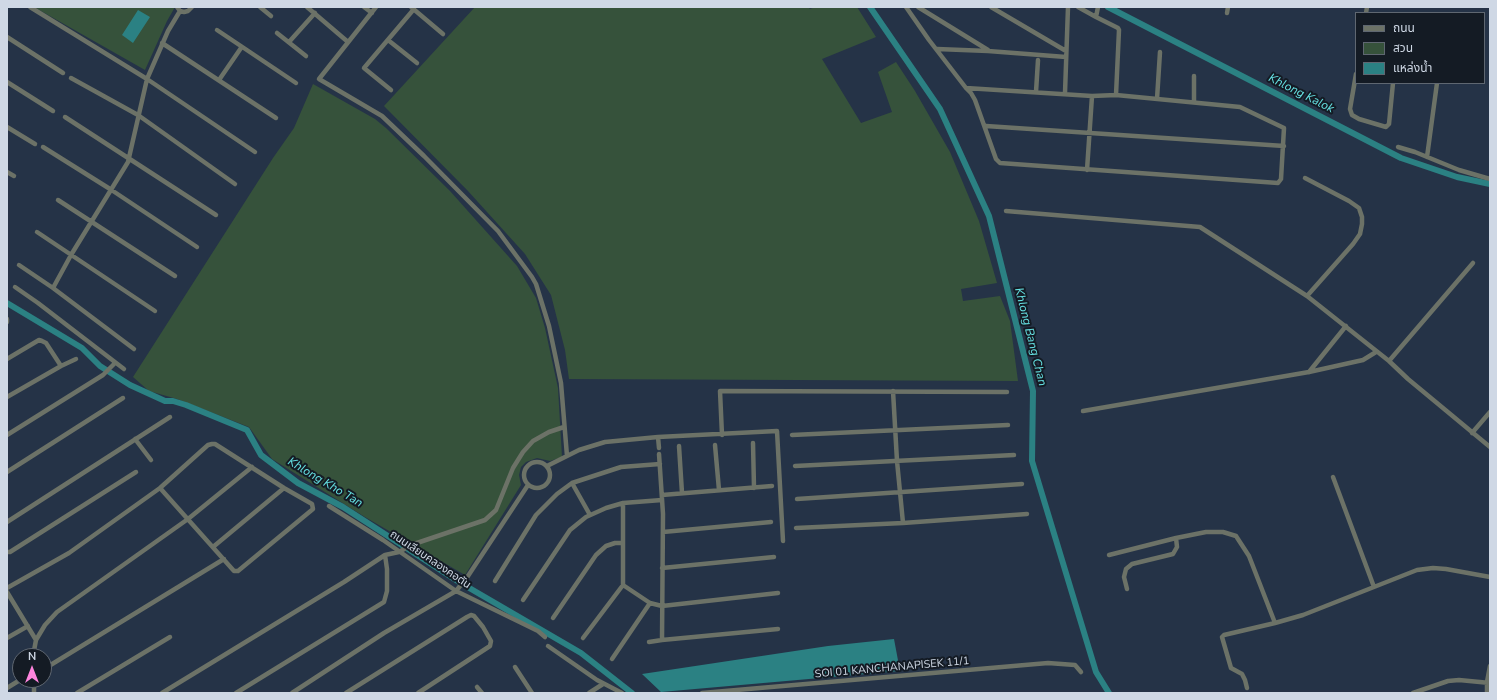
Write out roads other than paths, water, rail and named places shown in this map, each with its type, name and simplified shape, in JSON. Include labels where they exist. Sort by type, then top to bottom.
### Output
[{"type":"street","points":[[30,7],[147,79],[255,152]]},
{"type":"street","points":[[53,288],[129,158],[147,79],[178,9],[188,11],[192,7]]},
{"type":"street","points":[[260,7],[271,16]]},
{"type":"street","points":[[308,7],[348,42]]},
{"type":"street","points":[[364,7],[372,13]]},
{"type":"street","points":[[376,7],[319,79],[382,116],[498,231],[535,280],[549,326],[560,383],[567,456]]},
{"type":"street","points":[[906,7],[937,49],[966,88],[975,100],[986,126],[996,159],[1000,163],[1278,183],[1281,179],[1284,128],[1240,107],[1116,96],[1092,96],[1065,93],[966,88]]},
{"type":"street","points":[[918,7],[988,51]]},
{"type":"street","points":[[991,7],[1066,51]]},
{"type":"street","points":[[1065,93],[1068,7]]},
{"type":"street","points":[[1078,7],[1097,12],[1120,30],[1116,96]]},
{"type":"street","points":[[1227,13],[1228,7]]},
{"type":"street","points":[[391,90],[364,68],[413,8],[443,34]]},
{"type":"street","points":[[289,42],[315,13]]},
{"type":"street","points":[[217,30],[241,48],[296,83]]},
{"type":"street","points":[[277,33],[306,56]]},
{"type":"street","points":[[7,37],[63,73]]},
{"type":"street","points":[[388,40],[417,63]]},
{"type":"street","points":[[162,43],[276,118]]},
{"type":"street","points":[[219,80],[241,48]]},
{"type":"street","points":[[937,49],[1066,57]]},
{"type":"street","points":[[1157,99],[1160,52]]},
{"type":"street","points":[[1036,92],[1038,60]]},
{"type":"street","points":[[1194,76],[1194,102]]},
{"type":"street","points":[[71,78],[138,115],[235,184]]},
{"type":"street","points":[[1355,80],[1350,109],[1352,115],[1359,119],[1386,127],[1389,124],[1393,84]]},
{"type":"street","points":[[7,82],[53,111]]},
{"type":"street","points":[[1427,157],[1437,84]]},
{"type":"street","points":[[1087,170],[1092,96]]},
{"type":"street","points":[[65,118],[216,215]]},
{"type":"street","points":[[986,126],[1284,146]]},
{"type":"street","points":[[7,127],[34,144]]},
{"type":"street","points":[[43,147],[110,189],[197,247]]},
{"type":"street","points":[[1398,148],[1415,152],[1458,170],[1490,179]]},
{"type":"street","points":[[7,172],[14,176]]},
{"type":"street","points":[[1305,178],[1351,202],[1359,208],[1362,217],[1360,234],[1307,296]]},
{"type":"street","points":[[58,200],[175,276]]},
{"type":"street","points":[[1006,211],[1200,227],[1307,296],[1390,362],[1408,379],[1490,447]]},
{"type":"street","points":[[37,232],[155,310]]},
{"type":"street","points":[[1390,362],[1473,263]]},
{"type":"street","points":[[19,265],[53,288],[134,349]]},
{"type":"street","points":[[15,287],[49,311],[124,370]]},
{"type":"street","points":[[1309,372],[1346,326]]},
{"type":"street","points":[[7,359],[39,340],[46,343],[61,366]]},
{"type":"street","points":[[1083,411],[1309,372],[1363,360],[1376,352]]},
{"type":"street","points":[[7,397],[76,359]]},
{"type":"street","points":[[7,435],[103,376],[115,363]]},
{"type":"street","points":[[722,434],[720,391],[1007,392]]},
{"type":"street","points":[[893,391],[897,461],[903,523]]},
{"type":"street","points":[[7,472],[123,398]]},
{"type":"street","points":[[1472,433],[1490,412]]},
{"type":"street","points":[[7,522],[170,417]]},
{"type":"street","points":[[792,435],[1008,425]]},
{"type":"street","points":[[162,693],[385,556],[411,545],[485,520],[496,510],[512,468],[523,452],[533,441],[549,432],[564,427]]},
{"type":"street","points":[[547,466],[579,450],[605,442],[658,437],[777,431],[783,542]]},
{"type":"street","points":[[658,437],[659,448]]},
{"type":"street","points":[[135,439],[151,460]]},
{"type":"street","points":[[753,443],[754,488]]},
{"type":"street","points":[[7,588],[69,553],[160,488],[208,445],[215,444],[312,504],[313,509],[238,572],[234,571],[160,488]]},
{"type":"street","points":[[715,445],[719,490]]},
{"type":"street","points":[[679,446],[682,493]]},
{"type":"street","points":[[659,454],[663,532],[662,640]]},
{"type":"street","points":[[795,466],[1014,455]]},
{"type":"street","points":[[533,461],[541,462],[547,466],[550,471],[548,482],[539,488],[528,485],[524,479],[523,471],[527,465],[533,461]]},
{"type":"street","points":[[495,581],[536,515],[557,494],[572,483],[621,467],[660,464]]},
{"type":"street","points":[[34,648],[36,640],[45,625],[57,612],[188,519],[252,467]]},
{"type":"street","points":[[7,552],[10,552],[136,472]]},
{"type":"street","points":[[1333,477],[1374,586]]},
{"type":"street","points":[[572,483],[590,515]]},
{"type":"street","points":[[797,499],[1022,484]]},
{"type":"street","points":[[292,693],[384,633],[457,589],[468,576],[528,485]]},
{"type":"street","points":[[523,600],[570,530],[590,515],[606,508],[682,493],[772,486]]},
{"type":"street","points":[[213,547],[284,488]]},
{"type":"street","points":[[584,638],[623,585],[623,504]]},
{"type":"street","name":"ถนนเลียบคลองคอตัน","points":[[329,506],[401,550],[457,589],[538,631],[545,637]]},
{"type":"street","points":[[796,528],[903,523],[1027,514]]},
{"type":"street","points":[[663,532],[771,522]]},
{"type":"street","points":[[1109,555],[1206,532],[1223,532],[1236,536],[1248,556],[1275,623]]},
{"type":"street","points":[[1127,589],[1124,576],[1126,569],[1132,564],[1173,554],[1177,548],[1176,538]]},
{"type":"street","points":[[553,618],[596,555],[606,546],[615,543],[622,543]]},
{"type":"street","points":[[236,693],[384,602],[387,591],[385,556]]},
{"type":"street","points":[[662,568],[774,557]]},
{"type":"street","points":[[52,664],[224,559]]},
{"type":"street","points":[[1247,688],[1242,674],[1231,668],[1222,637],[1224,635],[1303,615],[1417,570],[1433,568],[1462,571],[1490,577]]},
{"type":"street","points":[[623,585],[650,603],[662,606],[778,593]]},
{"type":"street","points":[[7,592],[36,640]]},
{"type":"street","points":[[612,658],[650,603]]},
{"type":"street","points":[[346,693],[467,616],[471,614],[474,616],[483,627],[491,641],[490,646],[418,693]]},
{"type":"street","points":[[7,638],[28,626]]},
{"type":"street","points":[[649,642],[778,629]]},
{"type":"street","points":[[77,693],[170,637]]},
{"type":"street","points":[[548,646],[603,684],[622,693]]},
{"type":"street","name":"SOI 01 KANCHANAPISEK 11/1","points":[[702,693],[1048,663],[1075,665],[1081,672]]},
{"type":"street","points":[[1487,693],[1490,666]]},
{"type":"street","points":[[515,667],[532,693]]},
{"type":"street","points":[[1413,693],[1448,681],[1459,680],[1488,682]]},
{"type":"street","points":[[589,693],[603,684]]},
{"type":"street","points":[[478,687],[482,693]]},
{"type":"water","points":[[138,10],[150,17],[133,43],[122,35]]},
{"type":"water","points":[[894,639],[900,671],[661,692],[642,674],[828,646]]},
{"type":"waterway","name":"Khlong Bang Chan","points":[[870,7],[940,109],[989,216],[1033,391],[1032,461],[1096,672],[1109,693]]},
{"type":"waterway","name":"Khlong Kalok","points":[[1108,7],[1401,158],[1457,177],[1490,184]]},
{"type":"waterway","name":"Khlong Kho Tan","points":[[7,303],[82,348],[100,366],[130,385],[165,401],[173,401],[186,405],[247,430],[261,455],[298,483],[343,507],[459,582],[581,653],[632,693]]}]
